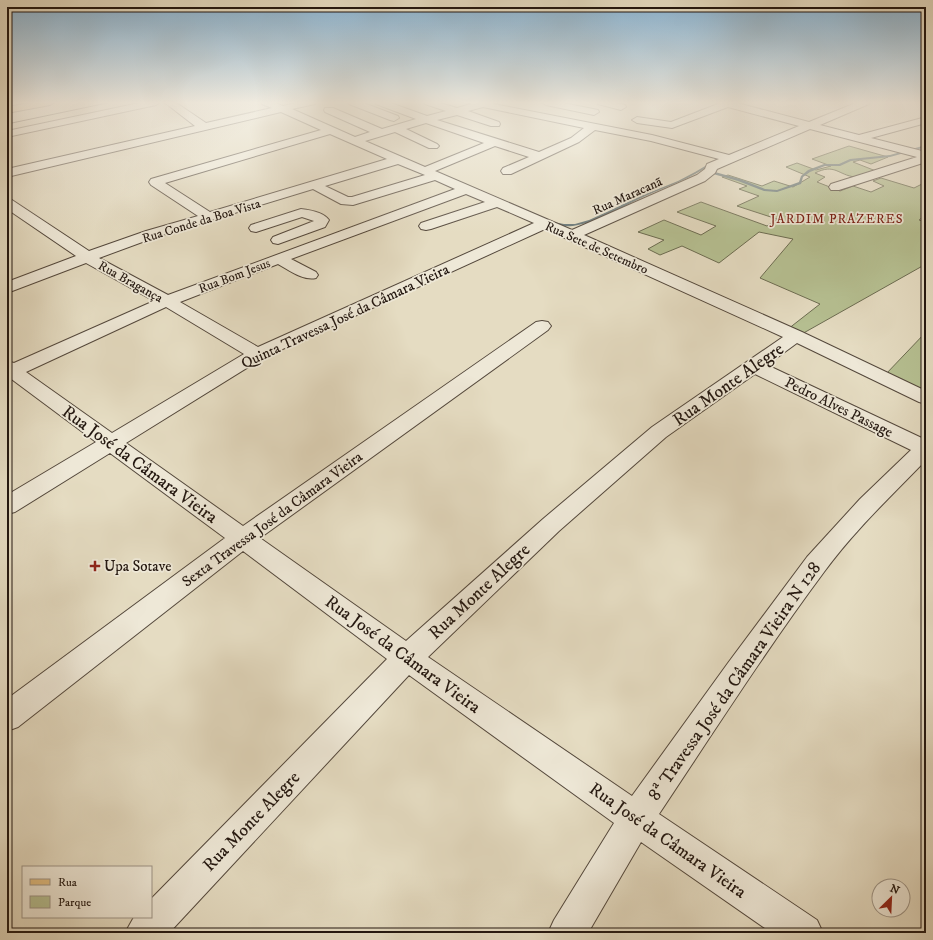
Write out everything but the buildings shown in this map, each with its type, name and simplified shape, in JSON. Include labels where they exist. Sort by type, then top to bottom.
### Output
[{"type":"street","points":[[7,173],[123,146]]},
{"type":"street","points":[[209,217],[155,182],[278,146]]},
{"type":"street","name":"Rua Sete de Setembro","points":[[367,146],[572,235],[796,336],[926,398]]},
{"type":"street","points":[[314,185],[346,201],[353,202],[430,173],[488,146]]},
{"type":"street","points":[[508,146],[539,156]]},
{"type":"street","points":[[507,171],[564,146]]},
{"type":"street","points":[[631,146],[651,149],[688,159]]},
{"type":"street","points":[[682,146],[732,159]]},
{"type":"street","name":"Rua Maracanã","points":[[572,235],[701,178],[711,170],[706,166],[732,159],[763,146]]},
{"type":"street","points":[[887,146],[926,157]]},
{"type":"street","points":[[834,187],[926,157]]},
{"type":"street","name":"Rua Conde da Boa Vista","points":[[7,288],[150,234],[397,160]]},
{"type":"street","name":"Rua Bom Jesus","points":[[9,371],[167,301],[280,247],[397,214],[467,189]]},
{"type":"street","name":"Rua Bragança","points":[[7,203],[86,257],[167,301],[257,354]]},
{"type":"street","points":[[426,226],[496,203]]},
{"type":"street","points":[[228,211],[256,228],[280,247],[310,275]]},
{"type":"street","points":[[256,228],[304,213],[310,214],[322,220],[320,224],[280,247]]},
{"type":"street","points":[[397,214],[443,234]]},
{"type":"street","name":"Quinta Travessa José da Câmara Vieira","points":[[7,506],[257,354],[544,224]]},
{"type":"street","name":"Sexta Travessa José da Câmara Vieira","points":[[7,717],[243,538],[542,326]]},
{"type":"street","name":"Rua Monte Alegre","points":[[144,933],[407,658],[551,525],[659,432],[796,336]]},
{"type":"street","name":"Pedro Alves Passage","points":[[754,366],[925,447]]},
{"type":"street","name":"Rua José da Câmara Vieira","points":[[9,371],[110,442],[407,658],[636,819],[804,933]]},
{"type":"street","name":"8ª Travessa José da Câmara Vieira N 128","points":[[567,933],[636,819],[738,672],[816,564],[868,505],[925,447]]},
{"type":"green space","points":[[849,146],[888,157],[871,164],[860,160],[853,162],[876,171],[855,177],[832,169],[822,170],[815,173],[825,177],[817,182],[840,191],[853,186],[871,192],[884,186],[873,181],[881,178],[914,188],[926,182],[926,215],[919,220],[926,222],[926,264],[800,335],[788,329],[820,304],[760,278],[793,239],[759,232],[719,263],[682,246],[660,255],[648,249],[664,240],[638,232],[664,220],[701,235],[716,226],[677,212],[701,202],[767,226],[777,219],[737,206],[759,196],[739,189],[747,186],[722,177],[728,175],[762,186],[774,181],[793,187],[810,177],[786,167],[797,163],[816,170],[831,166],[812,159]]},
{"type":"green space","points":[[926,332],[926,393],[885,375]]},
{"type":"waterway","points":[[704,168],[714,173],[739,180],[764,190],[777,191],[800,183],[802,177],[809,171],[825,165],[840,165],[850,160],[890,156],[926,146]]},
{"type":"waterway","points":[[704,168],[712,163]]},
{"type":"waterway","points":[[553,223],[571,225],[590,221],[679,181],[704,168]]},
{"type":"place","name":"Upa Sotave","points":[[95,566]]},
{"type":"district","name":"JARDIM PRAZERES","points":[[837,218]]}]
